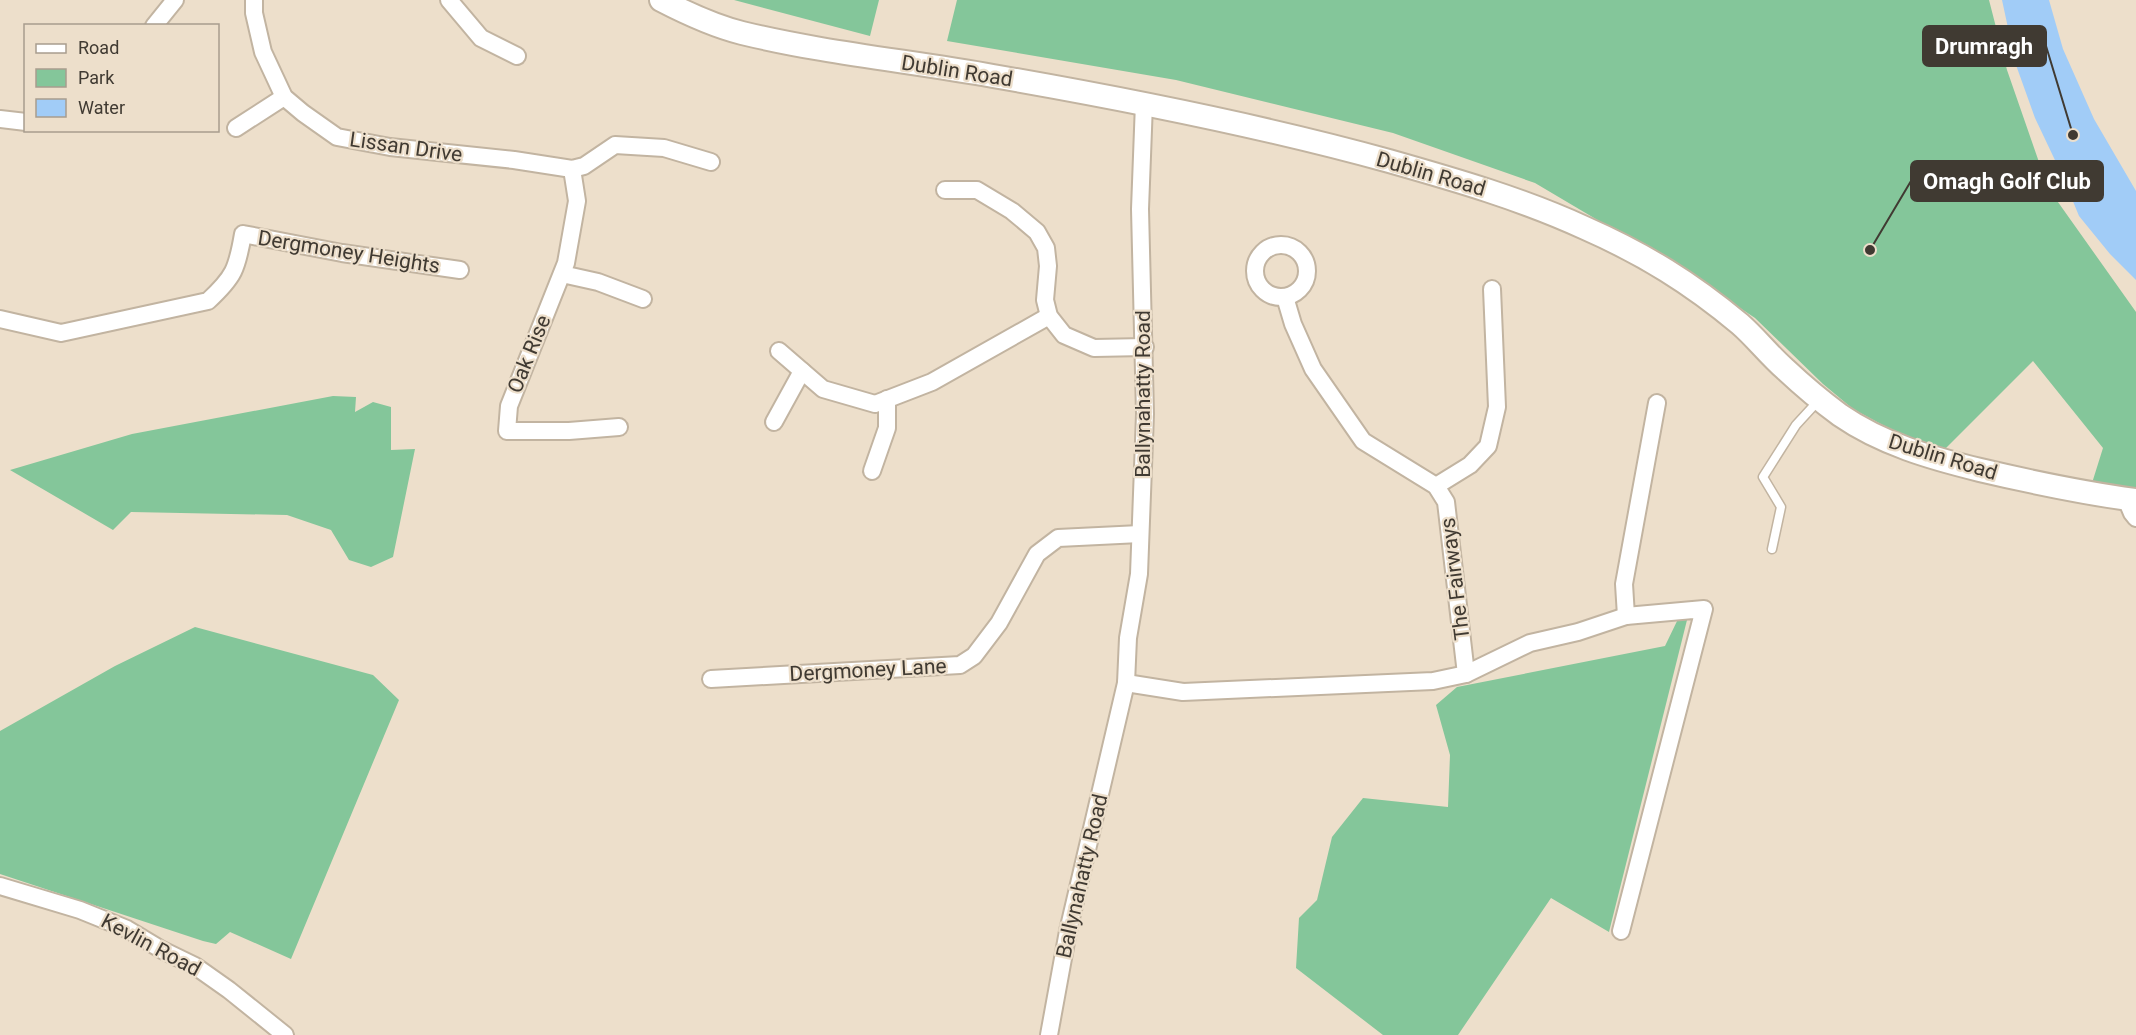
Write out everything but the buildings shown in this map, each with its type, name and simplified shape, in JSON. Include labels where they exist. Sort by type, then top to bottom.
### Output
[{"type":"street","points":[[156,24],[175,0]]},
{"type":"street","name":"Lissan Drive","points":[[254,0],[254,13],[263,52],[284,97],[337,137],[390,147],[514,160],[572,169]]},
{"type":"street","points":[[449,0],[481,38],[517,56]]},
{"type":"street","name":"Dublin Road","points":[[661,0],[687,13],[739,32],[854,55],[988,75],[1144,103],[1316,141],[1477,186],[1587,228],[1653,261],[1704,296],[1741,326],[1783,367],[1842,417],[1883,439],[1934,459],[2132,506]]},
{"type":"street","points":[[236,128],[284,97]]},
{"type":"street","name":"Ballynahatty Road","points":[[1049,1035],[1068,931],[1126,683],[1128,638],[1138,574],[1145,414],[1140,209],[1144,103]]},
{"type":"street","points":[[0,119],[24,122]]},
{"type":"street","points":[[572,169],[584,166],[615,145],[664,148],[711,162]]},
{"type":"street","name":"Oak Rise","points":[[572,169],[577,201],[566,262],[509,405],[507,431],[569,431],[619,427]]},
{"type":"street","points":[[945,190],[977,190],[1012,211],[1037,232],[1046,248],[1048,266],[1045,300],[1049,316],[1064,335],[1094,348],[1145,347]]},
{"type":"street","name":"Dergmoney Heights","points":[[0,319],[61,333],[208,301],[226,284],[237,265],[243,234],[342,253],[460,270]]},
{"type":"street","points":[[562,274],[598,282],[643,299]]},
{"type":"street","points":[[1285,297],[1293,324],[1313,369],[1363,441],[1436,486],[1470,465],[1488,446],[1497,407],[1492,289]]},
{"type":"street","points":[[779,351],[823,389],[875,404],[932,382],[1049,316]]},
{"type":"street","points":[[774,423],[802,371]]},
{"type":"street","points":[[872,471],[887,428],[887,399]]},
{"type":"street","points":[[1626,616],[1624,584],[1656,403]]},
{"type":"street","name":"The Fairways","points":[[1436,486],[1446,502],[1466,674]]},
{"type":"street","name":"Dergmoney Lane","points":[[711,679],[960,665],[974,656],[999,623],[1037,554],[1058,538],[1140,534]]},
{"type":"street","points":[[1126,683],[1184,692],[1433,681],[1466,674],[1530,643],[1578,632],[1626,616],[1704,609],[1621,931]]},
{"type":"street","name":"Kevlin Road","points":[[0,886],[80,910],[127,930],[195,966],[230,990],[285,1035]]},
{"type":"lane","points":[[1772,549],[1780,507],[1763,477],[1796,425],[1820,399]]},
{"type":"green space","points":[[734,0],[879,0],[870,36]]},
{"type":"green space","points":[[957,0],[1989,0],[2007,70],[2048,188],[2136,312],[2136,489],[2092,483],[2103,448],[2033,361],[1942,452],[1892,430],[1853,409],[1823,384],[1755,318],[1692,276],[1535,183],[1393,133],[1176,80],[947,41]]},
{"type":"green space","points":[[333,396],[356,397],[355,412],[373,402],[391,407],[391,450],[415,449],[393,557],[371,567],[349,560],[331,530],[287,515],[131,512],[113,530],[10,470],[132,434]]},
{"type":"green space","points":[[1679,617],[1687,620],[1609,932],[1551,898],[1458,1035],[1383,1035],[1296,968],[1299,918],[1317,900],[1332,837],[1363,798],[1448,807],[1450,755],[1436,705],[1457,687],[1665,646]]},
{"type":"green space","points":[[195,627],[373,675],[399,700],[291,959],[230,932],[216,944],[203,941],[0,874],[0,731],[115,666]]},
{"type":"water","points":[[2002,0],[2049,0],[2063,49],[2094,119],[2136,191],[2136,280],[2110,254],[2079,216],[2035,118],[2016,65]]},
{"type":"place","name":"Drumragh","points":[[2073,135]]},
{"type":"place","name":"Omagh Golf Club","points":[[1870,250]]}]
